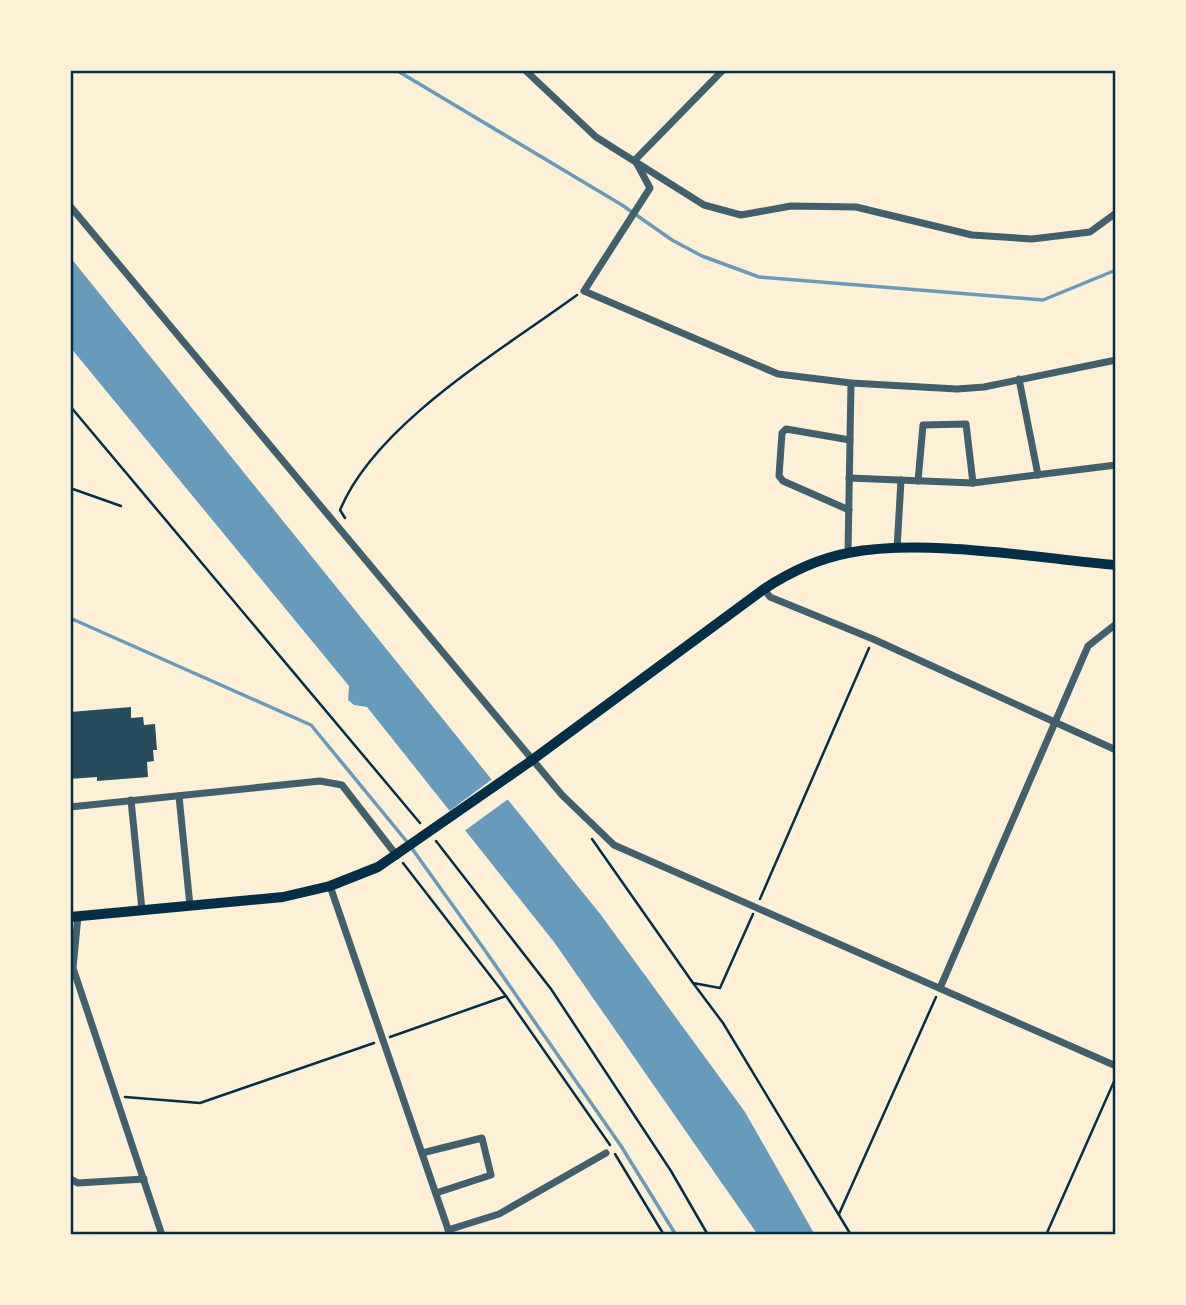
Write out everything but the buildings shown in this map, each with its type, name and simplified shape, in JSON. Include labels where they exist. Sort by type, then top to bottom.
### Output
[{"type":"main road","points":[[74,916],[283,897],[330,886],[401,853],[764,589],[803,567],[848,553],[897,549],[937,549],[1116,565]]},
{"type":"street","points":[[525,70],[596,136],[704,205],[741,215],[791,206],[856,207],[972,235],[1032,239],[1090,232],[1116,213]]},
{"type":"street","points":[[635,160],[723,70]]},
{"type":"street","points":[[635,160],[650,188],[584,291],[778,374],[851,383],[957,388],[1116,360]]},
{"type":"street","points":[[70,206],[531,761],[614,845],[757,905],[1116,1066]]},
{"type":"street","points":[[1020,379],[1038,475]]},
{"type":"street","points":[[848,553],[851,383]]},
{"type":"street","points":[[918,481],[923,425],[966,425],[973,483]]},
{"type":"street","points":[[849,510],[783,481],[779,476],[782,433],[786,429],[850,440]]},
{"type":"street","points":[[849,478],[973,483],[1116,465]]},
{"type":"street","points":[[897,549],[901,480]]},
{"type":"street","points":[[764,589],[770,597],[873,639],[1116,750]]},
{"type":"street","points":[[940,988],[1088,646],[1116,624]]},
{"type":"street","points":[[70,807],[320,781],[342,785],[401,853]]},
{"type":"street","points":[[179,796],[190,906]]},
{"type":"street","points":[[131,800],[142,910]]},
{"type":"street","points":[[330,886],[449,1232],[499,1214],[606,1153]]},
{"type":"street","points":[[74,916],[72,968],[162,1235]]},
{"type":"street","points":[[422,1153],[482,1138],[491,1175],[436,1193]]},
{"type":"street","points":[[70,1179],[78,1183],[144,1179]]},
{"type":"path","points":[[346,520],[340,510],[350,486],[415,413],[584,291]]},
{"type":"path","points":[[70,406],[424,828]]},
{"type":"path","points":[[70,488],[121,506]]},
{"type":"path","points":[[693,983],[720,988],[873,639]]},
{"type":"path","points":[[433,837],[551,989],[671,1171],[708,1235]]},
{"type":"path","points":[[591,837],[723,1023],[851,1235]]},
{"type":"path","points":[[401,853],[506,996],[612,1149],[664,1235]]},
{"type":"path","points":[[839,1214],[940,988]]},
{"type":"path","points":[[117,1096],[200,1103],[506,996]]},
{"type":"path","points":[[1046,1235],[1116,1077]]},
{"type":"water","points":[[70,257],[601,915],[745,1112],[815,1235],[758,1235],[554,942],[367,707],[354,705],[348,700],[349,686],[70,347]]},
{"type":"pier","points":[[495,777],[511,797],[463,832],[448,812]]},
{"type":"waterway","points":[[396,70],[622,205],[672,240],[702,256],[759,277],[1043,300],[1116,270]]},
{"type":"waterway","points":[[70,618],[311,725],[408,843],[484,949],[621,1146],[676,1235]]}]
